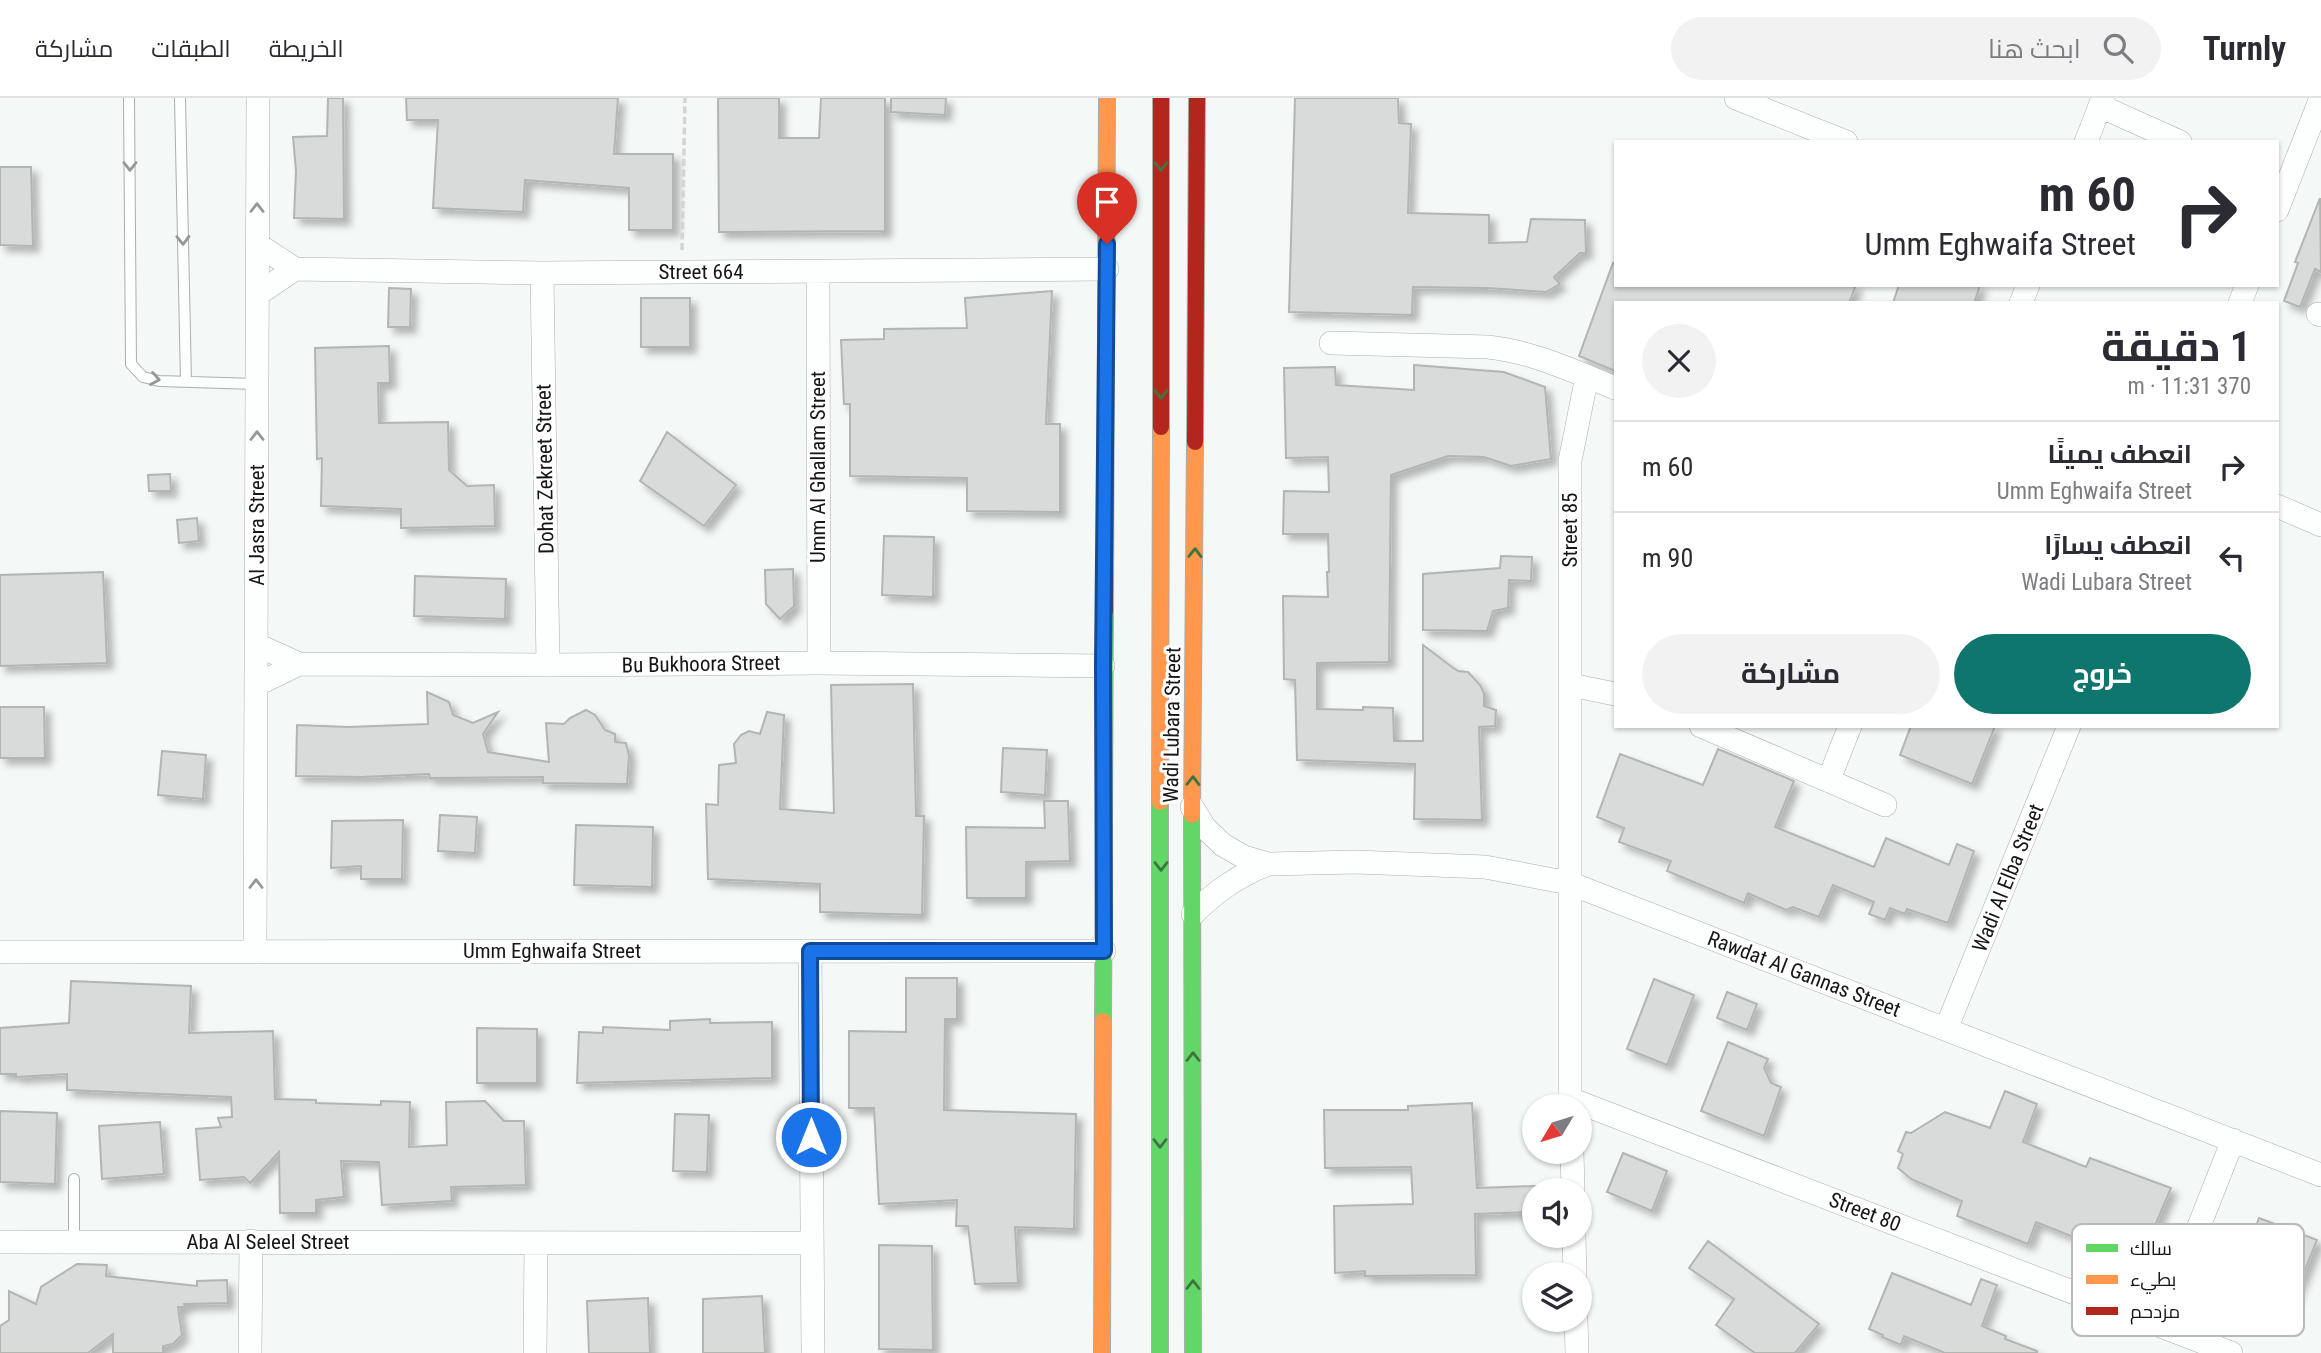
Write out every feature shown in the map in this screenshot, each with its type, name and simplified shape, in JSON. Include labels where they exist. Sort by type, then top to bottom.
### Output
[{"type":"street","name":"Al Jasra Street","points":[[256,952],[258,98]]},
{"type":"street","points":[[1102,1353],[1107,98]]},
{"type":"street","name":"Wadi Lubara Street","points":[[1160,1353],[1161,98]]},
{"type":"street","name":"Wadi Lubara Street","points":[[1193,1353],[1192,807],[1197,98]]},
{"type":"street","points":[[1736,98],[1841,140]]},
{"type":"street","points":[[2279,195],[2321,98]]},
{"type":"street","points":[[2086,140],[2102,102],[2176,140]]},
{"type":"street","points":[[257,244],[295,269],[258,294]]},
{"type":"street","name":"Street 664","points":[[295,269],[542,274],[1107,269]]},
{"type":"street","name":"Umm Al Ghallam Street","points":[[818,272],[818,663]]},
{"type":"street","name":"Dohat Zekreet Street","points":[[542,274],[548,665]]},
{"type":"street","points":[[1331,343],[1514,350],[1544,359],[1614,388]]},
{"type":"street","name":"Street 85","points":[[1569,883],[1570,461],[1587,376]]},
{"type":"street","points":[[2279,507],[2321,524]]},
{"type":"street","name":"Bu Bukhoora Street","points":[[257,645],[299,664],[818,663],[1103,666]]},
{"type":"street","name":"Bu Bukhoora Street","points":[[256,685],[299,664]]},
{"type":"street","points":[[1571,685],[1614,694]]},
{"type":"street","points":[[1705,728],[1885,805]]},
{"type":"street","points":[[1829,779],[1849,728]]},
{"type":"street","name":"Wadi Al Elba Street","points":[[1946,1029],[2068,728]]},
{"type":"street","name":"Rawdat Al Gannas Street","points":[[1192,807],[1205,828],[1223,845],[1244,857],[1268,864],[1356,862],[1485,867],[1569,883],[2321,1175]]},
{"type":"street","name":"Rawdat Al Gannas Street","points":[[1193,914],[1227,884],[1268,864]]},
{"type":"street","name":"Street 80","points":[[1569,883],[1570,1094]]},
{"type":"street","points":[[810,951],[813,1353]]},
{"type":"street","name":"Umm Eghwaifa Street","points":[[0,952],[1104,951]]},
{"type":"street","name":"Street 80","points":[[1592,1110],[2072,1292]]},
{"type":"street","points":[[2200,1224],[2233,1140]]},
{"type":"street","points":[[250,1353],[251,1241]]},
{"type":"street","name":"Aba Al Seleel Street","points":[[0,1242],[812,1243]]},
{"type":"street","points":[[535,1353],[536,1243]]},
{"type":"street","points":[[1576,1332],[1577,1353]]},
{"type":"street","name":"Street 80","points":[[2188,1336],[2231,1353]]},
{"type":"lane","points":[[129,98],[131,364],[143,377],[159,381],[257,384]]},
{"type":"lane","points":[[180,98],[186,382]]},
{"type":"lane","points":[[74,1179],[74,1242]]},
{"type":"path","points":[[681,272],[685,98]]},
{"type":"building","points":[[328,98],[343,98],[344,219],[294,218],[296,171],[293,137],[327,136]]},
{"type":"building","points":[[406,98],[618,98],[614,154],[673,154],[673,230],[629,230],[629,188],[525,180],[523,212],[433,208],[438,120],[407,120]]},
{"type":"building","points":[[718,98],[779,98],[779,138],[819,138],[821,98],[885,98],[885,231],[719,232]]},
{"type":"building","points":[[891,98],[946,98],[945,115],[891,112]]},
{"type":"building","points":[[1295,98],[1398,98],[1399,123],[1411,124],[1408,213],[1489,215],[1489,243],[1527,242],[1531,219],[1585,220],[1586,253],[1580,253],[1554,277],[1560,284],[1546,292],[1413,287],[1412,315],[1289,312]]},
{"type":"building","points":[[0,167],[31,167],[33,246],[0,245]]},
{"type":"building","points":[[2320,198],[2321,272],[2315,269],[2300,307],[2284,301],[2298,263],[2295,262]]},
{"type":"building","points":[[1613,263],[1614,287],[1855,287],[1850,301],[1614,301],[1614,371],[1579,356]]},
{"type":"building","points":[[1898,287],[1979,287],[1975,301],[1894,301]]},
{"type":"building","points":[[389,288],[411,289],[410,327],[388,327]]},
{"type":"building","points":[[1052,291],[1046,424],[1060,424],[1060,512],[967,511],[967,478],[850,476],[850,404],[844,404],[841,340],[884,339],[884,329],[967,328],[965,298]]},
{"type":"building","points":[[641,298],[690,298],[690,347],[641,347]]},
{"type":"building","points":[[389,346],[390,383],[378,383],[379,423],[448,422],[449,470],[467,486],[494,485],[495,526],[401,528],[401,509],[321,506],[322,458],[317,459],[315,348]]},
{"type":"building","points":[[1414,365],[1504,372],[1545,387],[1551,459],[1511,466],[1484,457],[1448,456],[1391,475],[1389,662],[1317,663],[1317,709],[1393,708],[1394,741],[1423,741],[1423,645],[1458,671],[1468,672],[1484,693],[1484,706],[1496,710],[1495,726],[1479,727],[1482,820],[1414,819],[1415,764],[1297,760],[1295,680],[1284,679],[1283,596],[1328,597],[1329,572],[1328,534],[1283,534],[1284,491],[1329,492],[1328,457],[1286,458],[1284,368],[1335,367],[1336,385],[1414,390]]},
{"type":"building","points":[[667,432],[736,485],[704,526],[640,481]]},
{"type":"building","points":[[170,474],[171,491],[149,491],[148,475]]},
{"type":"building","points":[[197,518],[199,541],[179,543],[177,520]]},
{"type":"building","points":[[884,536],[934,537],[933,597],[882,595]]},
{"type":"building","points":[[1501,556],[1532,557],[1531,581],[1509,580],[1508,608],[1493,611],[1487,631],[1423,630],[1423,574],[1500,568]]},
{"type":"building","points":[[793,569],[794,606],[780,619],[766,604],[765,570]]},
{"type":"building","points":[[103,572],[107,663],[0,666],[0,575]]},
{"type":"building","points":[[415,576],[506,579],[505,619],[414,616]]},
{"type":"building","points":[[913,684],[916,816],[924,816],[922,915],[820,912],[820,884],[708,879],[706,804],[718,805],[719,765],[736,763],[734,744],[741,735],[749,731],[760,734],[767,712],[784,715],[780,809],[834,813],[831,685]]},
{"type":"building","points":[[427,692],[449,702],[453,715],[473,723],[498,712],[483,734],[488,752],[549,762],[546,723],[564,724],[586,710],[595,715],[605,730],[615,734],[615,742],[626,743],[629,756],[627,784],[543,783],[543,777],[430,778],[429,774],[296,776],[297,725],[349,727],[428,724]]},
{"type":"building","points":[[0,707],[44,707],[45,758],[0,758]]},
{"type":"building","points":[[1910,728],[1994,728],[1972,784],[1900,755]]},
{"type":"building","points":[[1003,748],[1047,750],[1045,795],[1001,792]]},
{"type":"building","points":[[1718,749],[1794,781],[1775,827],[1874,867],[1886,838],[1949,865],[1957,844],[1974,851],[1948,923],[1907,909],[1905,914],[1890,908],[1885,920],[1869,914],[1874,902],[1833,885],[1819,917],[1793,907],[1786,910],[1748,893],[1744,903],[1667,871],[1671,861],[1619,842],[1624,828],[1597,817],[1620,754],[1703,785]]},
{"type":"building","points":[[162,751],[206,755],[203,799],[158,795]]},
{"type":"building","points":[[1044,801],[1068,801],[1070,861],[1026,862],[1026,898],[967,898],[966,827],[1045,828]]},
{"type":"building","points":[[440,815],[477,817],[475,853],[438,851]]},
{"type":"building","points":[[403,820],[402,879],[361,879],[361,866],[331,868],[332,821]]},
{"type":"building","points":[[576,825],[653,827],[652,887],[574,885]]},
{"type":"building","points":[[906,978],[957,978],[957,1019],[945,1019],[944,1110],[1076,1114],[1074,1229],[1015,1227],[1018,1283],[975,1284],[968,1226],[956,1226],[957,1200],[879,1204],[874,1108],[849,1108],[849,1031],[906,1032]]},
{"type":"building","points":[[1654,979],[1694,995],[1667,1065],[1627,1049]]},
{"type":"building","points":[[71,981],[191,986],[189,1033],[273,1031],[275,1099],[381,1105],[381,1101],[410,1102],[409,1147],[447,1145],[446,1102],[485,1101],[504,1121],[524,1121],[526,1185],[451,1187],[452,1201],[382,1205],[379,1162],[341,1161],[344,1197],[316,1200],[316,1213],[280,1213],[279,1152],[250,1183],[244,1177],[200,1180],[196,1129],[221,1127],[218,1118],[232,1117],[231,1097],[67,1090],[67,1074],[16,1077],[16,1074],[0,1074],[0,1028],[69,1023]]},
{"type":"building","points":[[1727,992],[1757,1004],[1747,1030],[1717,1018]]},
{"type":"building","points":[[710,1019],[710,1023],[772,1022],[772,1078],[577,1083],[579,1032],[603,1033],[603,1027],[670,1030],[670,1021]]},
{"type":"building","points":[[477,1028],[537,1029],[537,1083],[477,1083]]},
{"type":"building","points":[[1728,1042],[1768,1059],[1764,1068],[1771,1083],[1781,1087],[1764,1136],[1701,1111]]},
{"type":"building","points":[[2005,1091],[2037,1104],[2023,1142],[2086,1167],[2090,1158],[2171,1188],[2156,1224],[2072,1224],[2072,1236],[2036,1222],[2028,1244],[1957,1216],[1962,1201],[1911,1179],[1898,1168],[1903,1154],[1898,1151],[1906,1132],[1911,1133],[1945,1112],[1990,1128]]},
{"type":"building","points":[[1472,1103],[1477,1188],[1522,1186],[1522,1212],[1475,1214],[1476,1275],[1365,1276],[1365,1271],[1335,1273],[1334,1206],[1413,1204],[1411,1167],[1325,1168],[1324,1110],[1408,1110],[1408,1106]]},
{"type":"building","points":[[0,1111],[57,1113],[55,1184],[0,1182]]},
{"type":"building","points":[[675,1114],[709,1115],[707,1172],[673,1171]]},
{"type":"building","points":[[160,1122],[164,1174],[102,1179],[99,1126]]},
{"type":"building","points":[[1623,1153],[1667,1171],[1652,1211],[1607,1192]]},
{"type":"building","points":[[2259,1218],[2275,1224],[2257,1224]]},
{"type":"building","points":[[2304,1235],[2317,1240],[2304,1272]]},
{"type":"building","points":[[1708,1241],[1819,1324],[1795,1353],[1755,1353],[1716,1325],[1734,1299],[1689,1268]]},
{"type":"building","points":[[879,1245],[932,1246],[933,1350],[879,1349]]},
{"type":"building","points":[[77,1264],[107,1265],[106,1276],[197,1286],[197,1281],[227,1280],[228,1303],[184,1304],[185,1307],[178,1307],[182,1335],[173,1344],[163,1346],[163,1353],[113,1353],[113,1334],[88,1353],[0,1353],[0,1326],[9,1320],[9,1291],[36,1304],[41,1287]]},
{"type":"building","points":[[1892,1273],[1971,1305],[1981,1279],[1997,1285],[1982,1326],[2037,1353],[1945,1353],[1904,1336],[1901,1345],[1882,1337],[1883,1335],[1869,1329]]},
{"type":"building","points":[[762,1296],[765,1353],[703,1353],[703,1299]]},
{"type":"building","points":[[648,1298],[650,1353],[589,1353],[587,1301]]},
{"type":"traffic: fast","points":[[1103,1021],[1105,611]]},
{"type":"traffic: fast","points":[[1160,802],[1160,1353]]},
{"type":"traffic: fast","points":[[1192,815],[1193,1353]]},
{"type":"traffic: slow","points":[[1106,333],[1107,98]]},
{"type":"traffic: slow","points":[[1160,802],[1161,427]]},
{"type":"traffic: slow","points":[[1192,815],[1195,442]]},
{"type":"traffic: slow","points":[[1102,1353],[1103,1021]]},
{"type":"traffic: jam","points":[[1161,98],[1161,427]]},
{"type":"traffic: jam","points":[[1195,442],[1197,98]]},
{"type":"traffic: jam","points":[[1105,611],[1106,333]]},
{"type":"route","points":[[811,1137],[810,951],[1104,951],[1103,666],[1107,244]]}]
